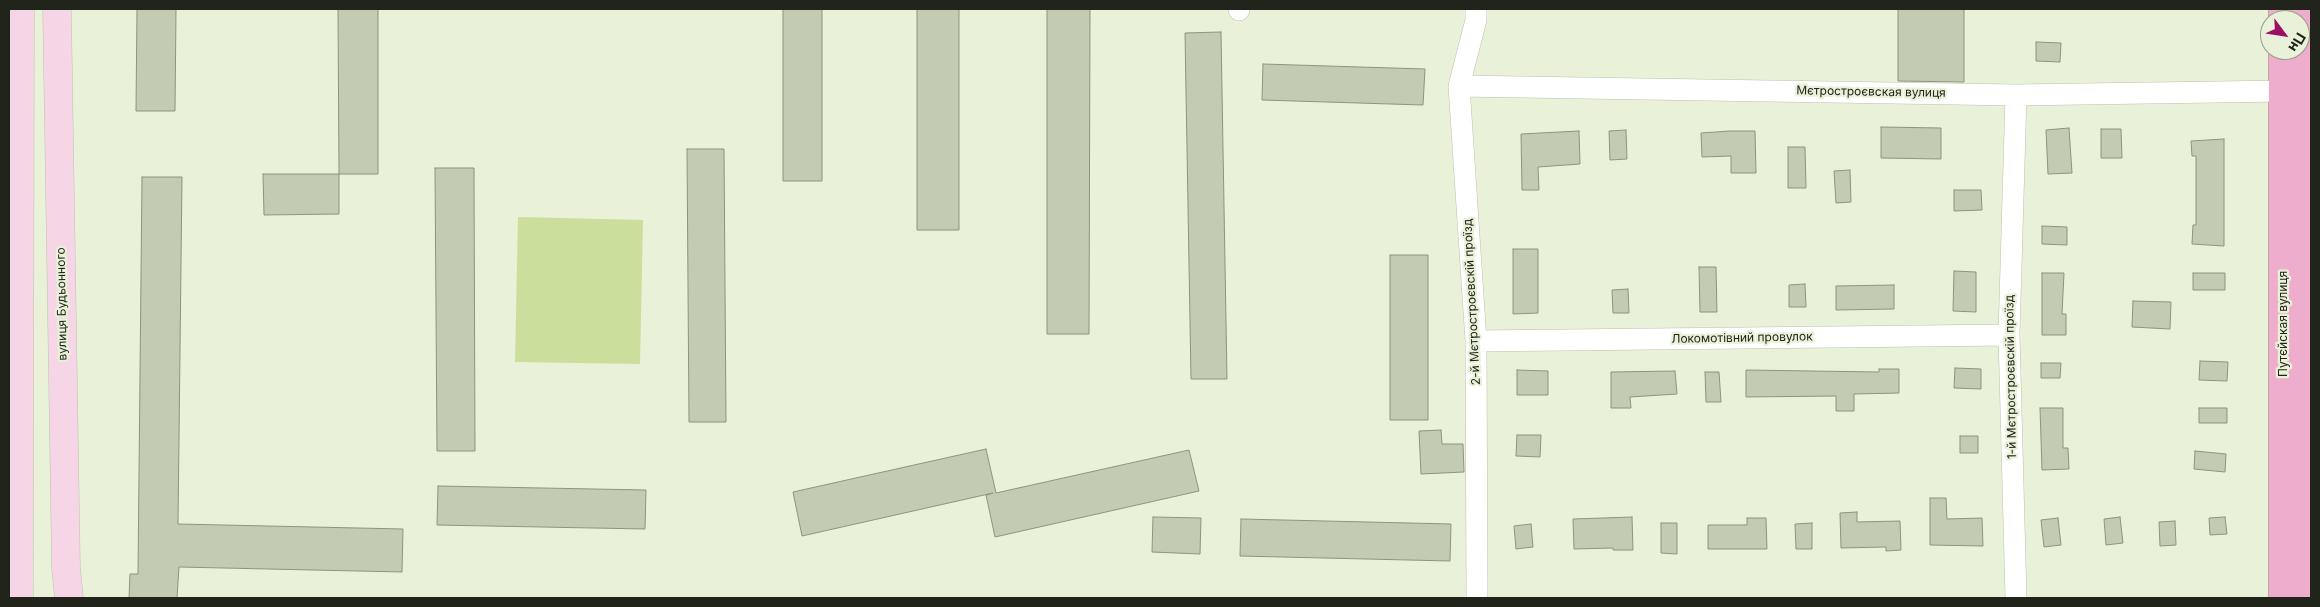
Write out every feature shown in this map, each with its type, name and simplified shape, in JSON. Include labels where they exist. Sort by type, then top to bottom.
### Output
[{"type":"main road","points":[[20,9],[20,598]]},
{"type":"main road","name":"вулиця Будьонного","points":[[56,9],[66,568],[69,598]]},
{"type":"main road","points":[[2304,9],[2305,598]]},
{"type":"main road","name":"Путєйская вулиця","points":[[2283,60],[2283,598]]},
{"type":"street","name":"2-й Мєтростроєвскій проїзд","points":[[1476,9],[1476,20],[1459,86],[1476,341],[1477,598]]},
{"type":"street","name":"Мєтростроєвская вулиця","points":[[1459,86],[2016,95],[2283,91]]},
{"type":"street","name":"1-й Мєтростроєвскій проїзд","points":[[2016,95],[2008,335],[2016,598]]},
{"type":"street","name":"Локомотівний провулок","points":[[1476,341],[2008,335]]},
{"type":"green space","points":[[518,217],[643,220],[640,364],[515,362]]},
{"type":"building","points":[[137,9],[176,9],[175,111],[136,111]]},
{"type":"building","points":[[338,9],[378,9],[378,174],[339,174]]},
{"type":"building","points":[[783,9],[822,9],[822,181],[783,181]]},
{"type":"building","points":[[917,9],[959,9],[959,230],[917,230]]},
{"type":"building","points":[[1047,9],[1090,9],[1089,334],[1047,334]]},
{"type":"building","points":[[1898,9],[1964,9],[1964,82],[1898,81]]},
{"type":"building","points":[[1221,32],[1227,379],[1191,379],[1185,33]]},
{"type":"building","points":[[2036,42],[2061,43],[2060,62],[2036,61]]},
{"type":"building","points":[[1263,64],[1425,69],[1423,105],[1262,100]]},
{"type":"building","points":[[1881,127],[1941,128],[1941,159],[1881,158]]},
{"type":"building","points":[[2069,128],[2072,173],[2048,174],[2046,130]]},
{"type":"building","points":[[2101,129],[2121,129],[2122,158],[2101,158]]},
{"type":"building","points":[[1626,130],[1627,159],[1610,160],[1609,131]]},
{"type":"building","points":[[1579,131],[1580,164],[1538,167],[1539,190],[1522,190],[1521,134]]},
{"type":"building","points":[[1755,131],[1756,173],[1731,173],[1731,156],[1702,157],[1701,133]]},
{"type":"building","points":[[2224,139],[2224,246],[2192,244],[2193,225],[2196,225],[2196,156],[2192,156],[2191,141]]},
{"type":"building","points":[[1788,147],[1805,147],[1806,188],[1788,188]]},
{"type":"building","points":[[687,149],[724,149],[726,422],[689,422]]},
{"type":"building","points":[[435,168],[474,168],[475,451],[437,451]]},
{"type":"building","points":[[1850,170],[1851,202],[1836,203],[1834,171]]},
{"type":"building","points":[[263,174],[339,174],[339,214],[264,215]]},
{"type":"building","points":[[142,177],[182,177],[178,524],[403,529],[402,572],[179,567],[177,598],[129,598],[130,574],[138,574]]},
{"type":"building","points":[[1954,190],[1981,190],[1982,210],[1954,211]]},
{"type":"building","points":[[2042,226],[2067,227],[2067,245],[2042,244]]},
{"type":"building","points":[[1513,249],[1538,249],[1538,313],[1513,314]]},
{"type":"building","points":[[1390,255],[1428,255],[1428,420],[1390,420]]},
{"type":"building","points":[[1699,267],[1716,267],[1717,312],[1700,312]]},
{"type":"building","points":[[1954,271],[1976,272],[1976,312],[1953,311]]},
{"type":"building","points":[[2042,273],[2064,273],[2062,314],[2066,314],[2066,335],[2042,335]]},
{"type":"building","points":[[2193,273],[2225,273],[2225,290],[2193,290]]},
{"type":"building","points":[[1805,284],[1806,307],[1789,307],[1789,285]]},
{"type":"building","points":[[1894,285],[1894,309],[1836,310],[1836,286]]},
{"type":"building","points":[[1628,289],[1629,313],[1613,313],[1612,290]]},
{"type":"building","points":[[2133,301],[2171,302],[2170,329],[2132,327]]},
{"type":"building","points":[[2200,361],[2228,362],[2227,381],[2199,380]]},
{"type":"building","points":[[2041,363],[2061,363],[2060,378],[2041,378]]},
{"type":"building","points":[[1955,368],[1981,369],[1981,389],[1954,388]]},
{"type":"building","points":[[1879,369],[1899,369],[1899,393],[1854,394],[1854,411],[1836,411],[1836,396],[1746,397],[1746,370],[1879,372]]},
{"type":"building","points":[[1517,370],[1548,371],[1548,395],[1517,395]]},
{"type":"building","points":[[1675,371],[1677,394],[1630,397],[1631,408],[1611,408],[1611,372]]},
{"type":"building","points":[[1705,372],[1719,372],[1721,402],[1706,402]]},
{"type":"building","points":[[2040,408],[2063,408],[2063,448],[2068,448],[2069,469],[2042,470]]},
{"type":"building","points":[[2199,408],[2227,408],[2227,423],[2199,423]]},
{"type":"building","points":[[1441,430],[1442,444],[1463,444],[1464,472],[1421,474],[1419,431]]},
{"type":"building","points":[[1517,435],[1541,435],[1540,457],[1516,456]]},
{"type":"building","points":[[1960,436],[1978,436],[1978,453],[1960,453]]},
{"type":"building","points":[[986,449],[996,493],[1189,450],[1199,491],[995,537],[986,495],[993,493],[802,536],[793,492]]},
{"type":"building","points":[[2195,451],[2226,454],[2225,472],[2194,469]]},
{"type":"building","points":[[438,486],[646,490],[645,529],[437,525]]},
{"type":"building","points":[[1930,498],[1946,498],[1947,519],[1982,518],[1983,546],[1930,545]]},
{"type":"building","points":[[1857,512],[1857,522],[1900,521],[1901,550],[1886,551],[1886,547],[1841,548],[1840,513]]},
{"type":"building","points":[[1153,517],[1201,518],[1200,554],[1152,552]]},
{"type":"building","points":[[1632,517],[1633,550],[1613,550],[1613,548],[1574,549],[1573,519]]},
{"type":"building","points":[[2120,517],[2123,543],[2106,545],[2104,519]]},
{"type":"building","points":[[2225,517],[2227,534],[2210,535],[2209,518]]},
{"type":"building","points":[[1747,518],[1766,518],[1767,549],[1708,549],[1708,525],[1747,525]]},
{"type":"building","points":[[2058,518],[2061,545],[2044,547],[2041,520]]},
{"type":"building","points":[[1241,519],[1451,524],[1450,561],[1240,556]]},
{"type":"building","points":[[2175,521],[2176,545],[2160,546],[2159,522]]},
{"type":"building","points":[[1661,523],[1677,523],[1677,554],[1661,553]]},
{"type":"building","points":[[1812,523],[1812,549],[1796,549],[1795,524]]},
{"type":"building","points":[[1531,524],[1533,547],[1516,549],[1514,526]]}]
